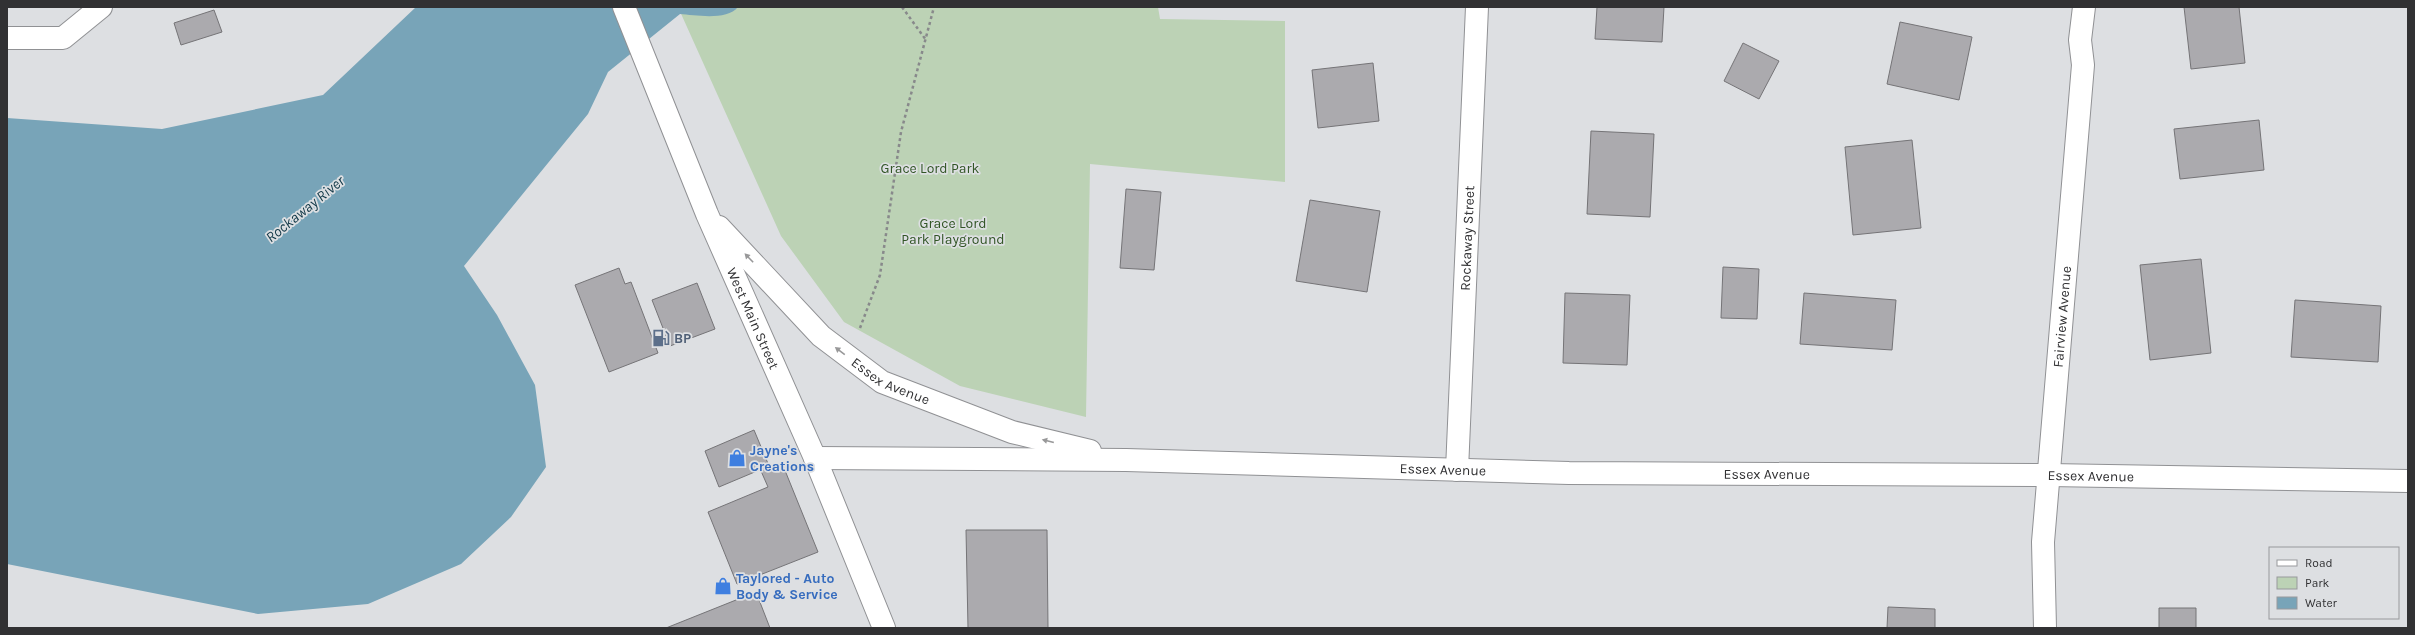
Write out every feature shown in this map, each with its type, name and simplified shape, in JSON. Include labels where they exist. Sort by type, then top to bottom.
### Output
[{"type":"street","points":[[7,38],[63,38],[101,7]]},
{"type":"street","name":"West Main Street","points":[[624,7],[657,86],[707,214],[815,458],[884,628]]},
{"type":"street","name":"Rockaway Street","points":[[1457,470],[1477,7]]},
{"type":"street","name":"Fairview Avenue","points":[[2045,628],[2043,542],[2083,65],[2080,40],[2084,7]]},
{"type":"street","name":"Essex Avenue","points":[[707,214],[821,336],[882,382],[1012,432],[1126,460]]},
{"type":"street","name":"Essex Avenue","points":[[815,458],[1126,460],[1569,473],[2049,475],[2408,481]]},
{"type":"path","points":[[902,7],[926,40]]},
{"type":"path","points":[[849,357],[880,276],[901,132],[934,7]]},
{"type":"green space","name":"Grace Lord Park","points":[[678,7],[1158,7],[1160,19],[1285,21],[1285,182],[1090,164],[1086,417],[960,386],[844,322],[781,236]]},
{"type":"water","name":"Rockaway River","points":[[416,7],[738,7],[733,11],[719,16],[680,14],[608,72],[588,114],[464,266],[497,315],[535,385],[546,467],[511,517],[461,564],[368,604],[258,614],[7,564],[7,118],[162,129],[323,95]]},
{"type":"building","points":[[1597,7],[1664,7],[1662,42],[1595,39]]},
{"type":"building","points":[[2184,7],[2239,7],[2245,63],[2191,69]]},
{"type":"building","points":[[214,10],[222,32],[181,45],[174,23]]},
{"type":"building","points":[[1900,22],[1972,37],[1959,100],[1887,84]]},
{"type":"building","points":[[1743,43],[1779,61],[1759,99],[1724,81]]},
{"type":"building","points":[[1373,63],[1379,121],[1318,128],[1312,70]]},
{"type":"building","points":[[2259,120],[2264,170],[2180,179],[2174,129]]},
{"type":"building","points":[[1591,131],[1654,134],[1650,217],[1587,214]]},
{"type":"building","points":[[1912,140],[1921,228],[1853,235],[1845,147]]},
{"type":"building","points":[[1126,189],[1161,192],[1154,270],[1120,268]]},
{"type":"building","points":[[1310,200],[1380,211],[1367,292],[1296,281]]},
{"type":"building","points":[[2201,259],[2211,353],[2150,360],[2140,265]]},
{"type":"building","points":[[1723,267],[1759,269],[1757,319],[1721,318]]},
{"type":"building","points":[[619,268],[625,284],[631,282],[658,353],[609,372],[575,285]]},
{"type":"building","points":[[697,283],[715,329],[670,346],[652,300]]},
{"type":"building","points":[[1565,293],[1630,295],[1627,365],[1563,363]]},
{"type":"building","points":[[1804,293],[1896,300],[1892,350],[1800,344]]},
{"type":"building","points":[[2295,300],[2381,306],[2378,362],[2291,357]]},
{"type":"building","name":"Jayne's Creations","points":[[754,430],[769,466],[719,487],[705,451]]},
{"type":"building","points":[[782,463],[818,552],[737,584],[708,512],[768,487],[761,471]]},
{"type":"building","points":[[966,530],[1047,530],[1048,628],[968,628]]},
{"type":"building","points":[[756,592],[770,628],[666,628]]},
{"type":"building","points":[[1888,607],[1935,609],[1935,628],[1887,628]]},
{"type":"building","points":[[2159,608],[2196,608],[2196,628],[2159,628]]},
{"type":"place","name":"BP","points":[[661,338]]},
{"type":"place","name":"Jayne's Creations","points":[[737,458]]},
{"type":"place","name":"Taylored - Auto Body & Service","points":[[723,586]]},
{"type":"park label","name":"Grace Lord Park Playground","points":[[953,232]]}]
